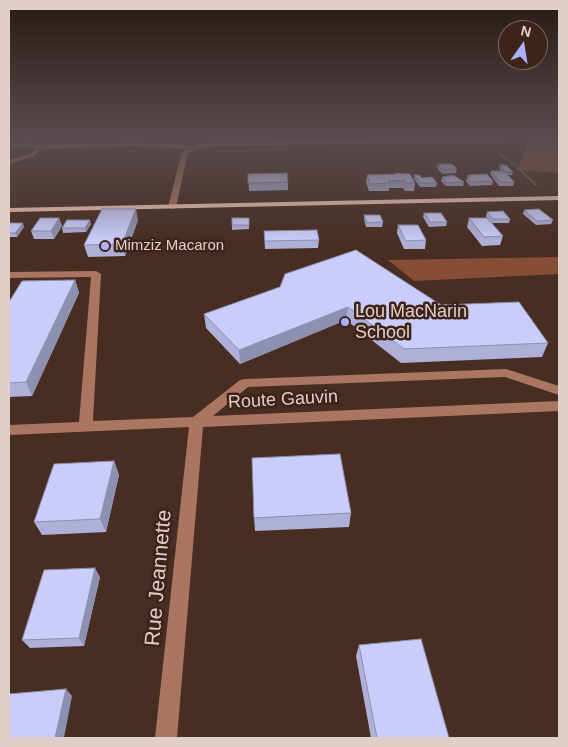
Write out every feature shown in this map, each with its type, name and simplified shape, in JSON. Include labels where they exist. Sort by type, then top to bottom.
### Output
[{"type":"main road","points":[[9,210],[555,198]]},
{"type":"street","points":[[172,207],[180,172]]},
{"type":"street","points":[[9,275],[96,274],[86,427]]},
{"type":"street","points":[[196,422],[245,384],[506,373],[559,391]]},
{"type":"street","name":"Route Gauvin","points":[[9,430],[559,406]]},
{"type":"street","name":"Rue Jeannette","points":[[166,738],[196,422]]},
{"type":"path","points":[[521,172],[530,181],[555,198]]},
{"type":"shaded area","points":[[559,257],[559,274],[414,281],[388,260]]},
{"type":"building","points":[[492,172],[505,172],[514,182],[500,182]]},
{"type":"building","points":[[287,173],[288,182],[248,183],[248,174]]},
{"type":"building","points":[[396,174],[410,174],[415,183],[406,183],[404,180],[370,184],[367,175]]},
{"type":"building","points":[[487,174],[493,181],[471,182],[467,177],[470,177],[468,175]]},
{"type":"building","points":[[414,175],[420,175],[421,178],[432,177],[437,183],[421,183]]},
{"type":"building","points":[[453,175],[464,182],[446,183],[442,177]]},
{"type":"building","points":[[102,209],[136,209],[122,244],[84,245]]},
{"type":"building","points":[[539,209],[553,220],[537,221],[524,210]]},
{"type":"building","points":[[503,211],[510,219],[493,219],[487,212]]},
{"type":"building","points":[[424,213],[441,213],[447,222],[430,222]]},
{"type":"building","points":[[364,215],[380,215],[383,222],[367,223]]},
{"type":"building","points":[[40,218],[59,218],[51,231],[31,231]]},
{"type":"building","points":[[232,218],[249,218],[249,225],[232,225]]},
{"type":"building","points":[[469,218],[487,218],[503,236],[484,237]]},
{"type":"building","points":[[67,220],[90,220],[85,228],[62,228]]},
{"type":"building","points":[[9,223],[23,223],[15,233],[9,233]]},
{"type":"building","points":[[398,225],[418,225],[426,240],[406,241]]},
{"type":"building","points":[[317,230],[319,240],[265,241],[264,231]]},
{"type":"building","name":"Lou MacNarin School","points":[[356,250],[441,305],[519,302],[548,343],[404,349],[348,307],[239,350],[204,314],[280,287],[285,274]]},
{"type":"building","points":[[75,280],[26,382],[9,383],[9,302],[22,281]]},
{"type":"building","points":[[340,454],[351,513],[254,518],[252,458]]},
{"type":"building","points":[[114,461],[100,519],[34,522],[54,464]]},
{"type":"building","points":[[95,568],[79,638],[22,640],[44,570]]},
{"type":"building","points":[[421,639],[449,738],[377,738],[359,645]]},
{"type":"building","points":[[66,689],[55,738],[9,738],[9,694]]},
{"type":"place","name":"Mimziz Macaron","points":[[105,246]]},
{"type":"place","name":"Lou MacNarin School","points":[[345,322]]}]
